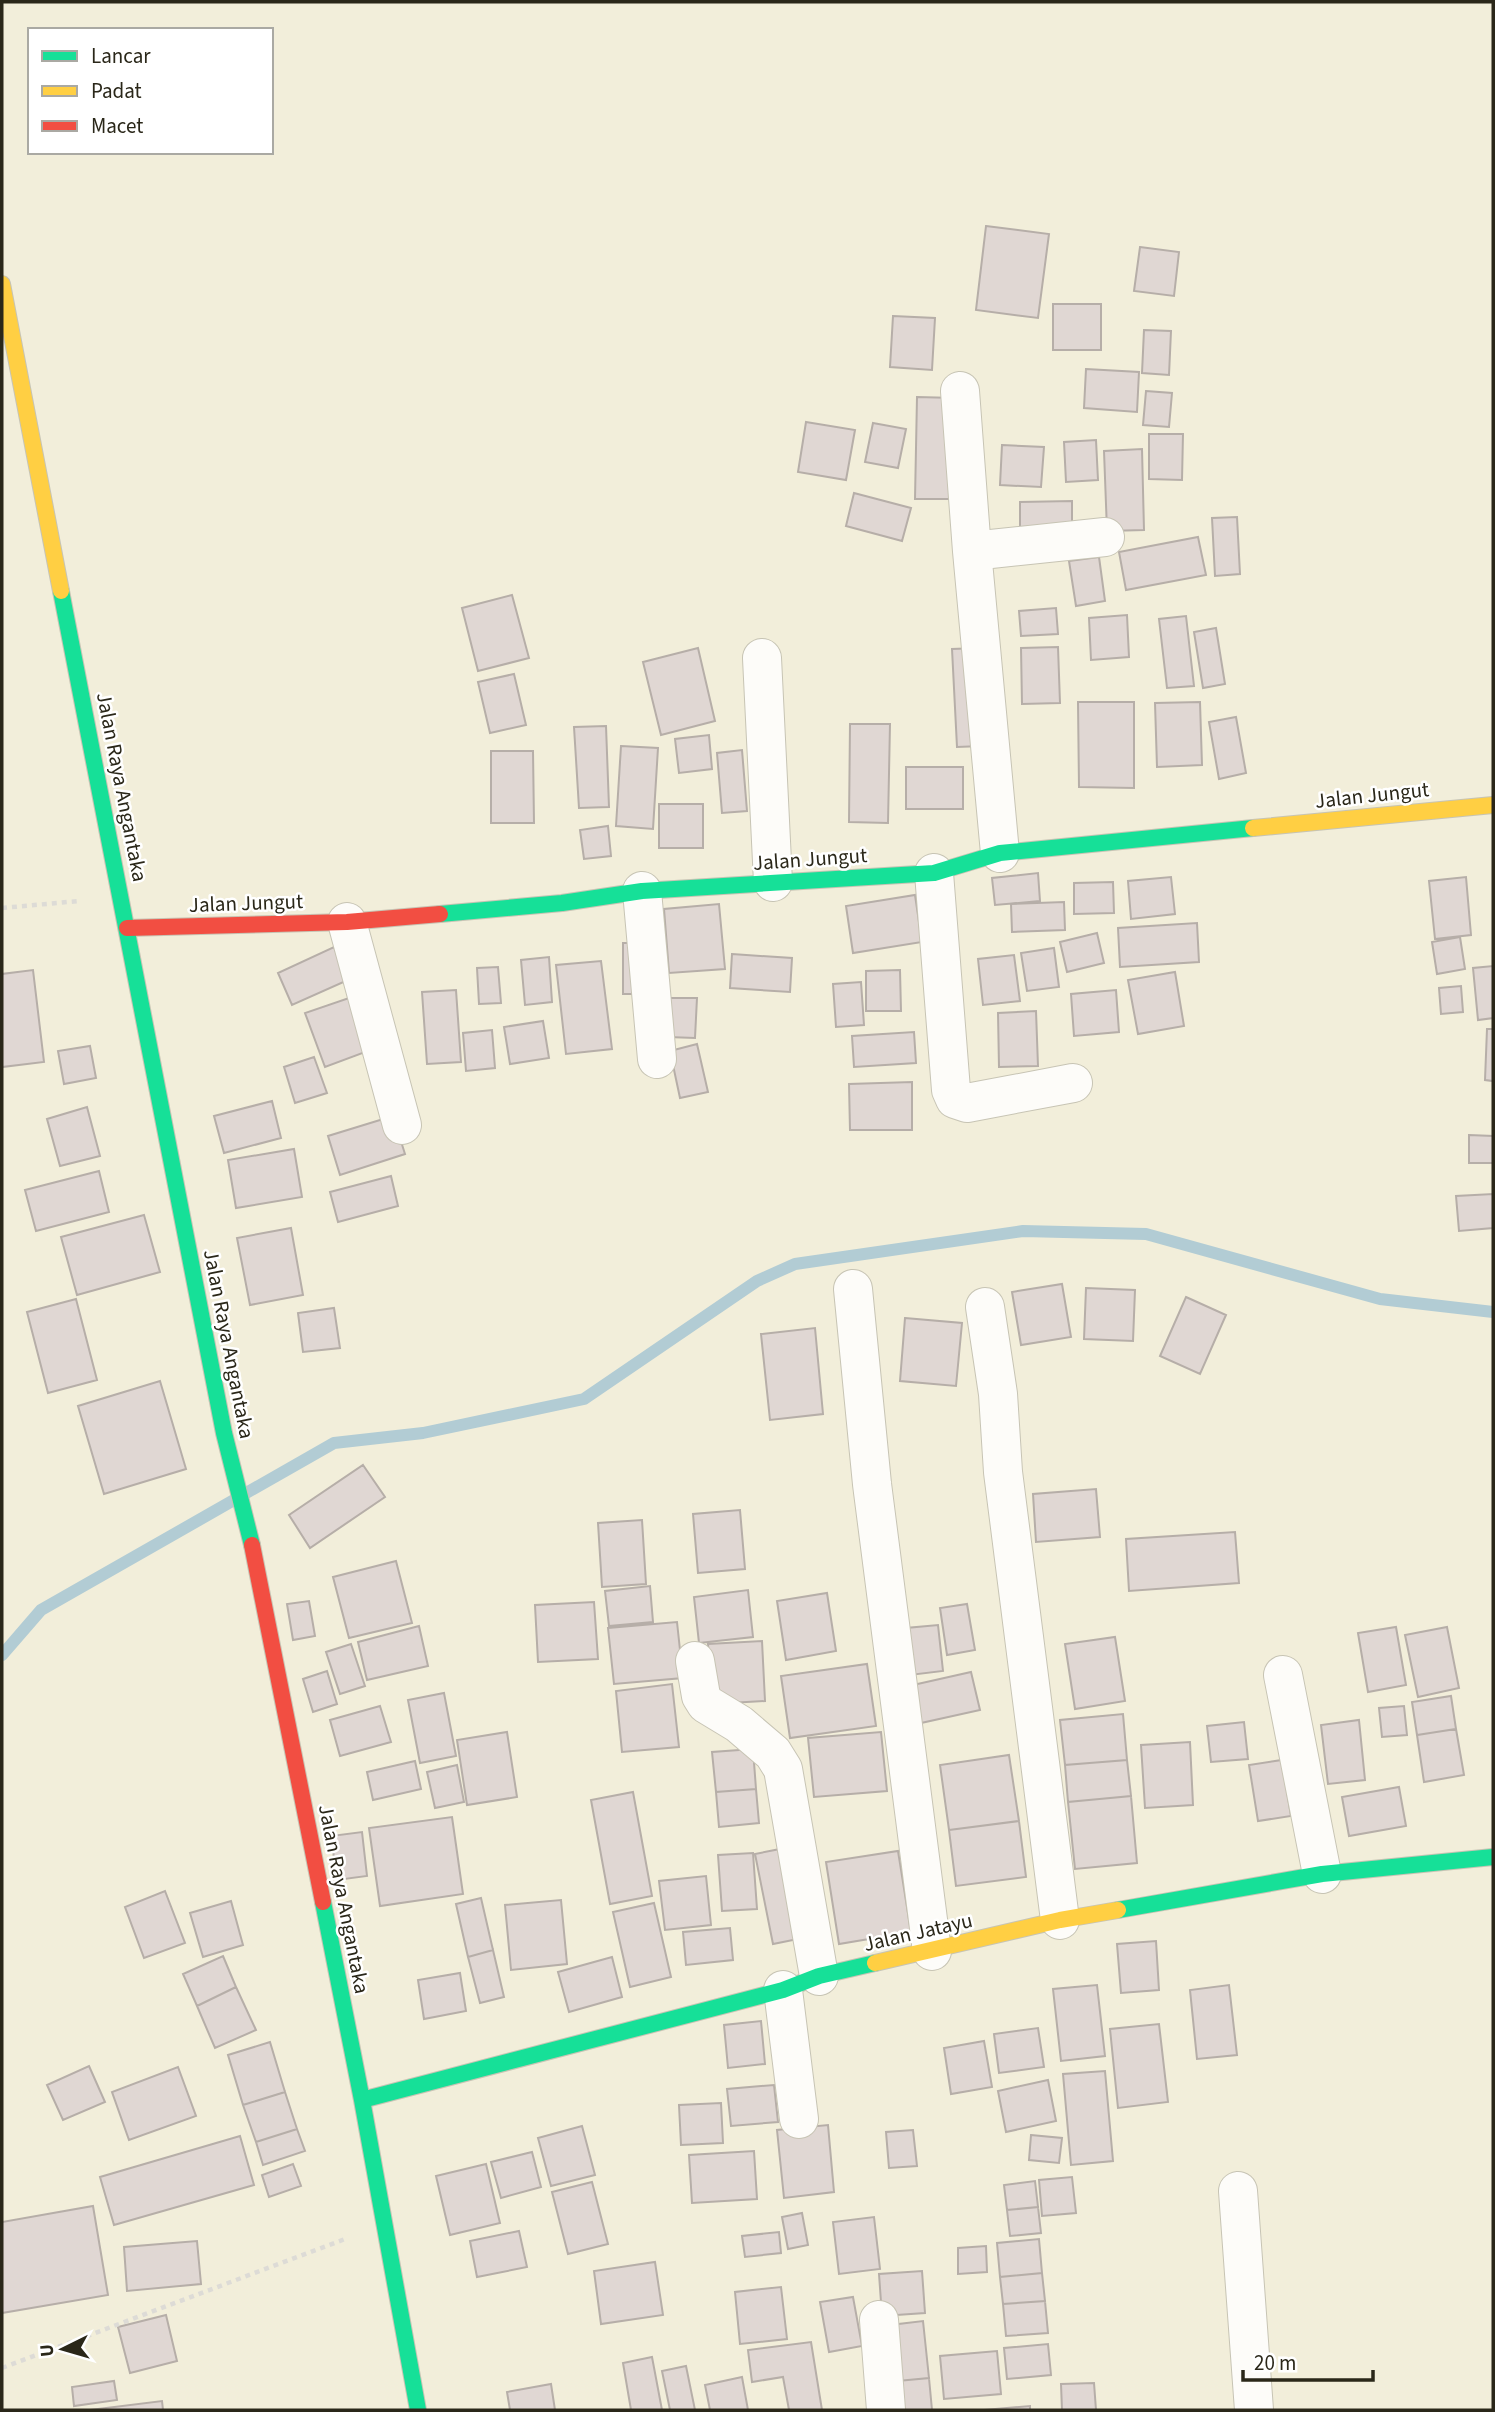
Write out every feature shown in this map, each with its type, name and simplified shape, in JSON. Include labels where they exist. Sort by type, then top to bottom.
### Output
[{"type":"street","name":"Jalan Raya Angantaka","points":[[2,284],[224,1433],[256,1563],[362,2100],[418,2410]]},
{"type":"street","points":[[960,391],[1000,853]]},
{"type":"street","points":[[972,551],[1105,537]]},
{"type":"street","points":[[762,658],[773,882]]},
{"type":"street","name":"Jalan Jungut","points":[[127,928],[347,922],[562,903],[642,891],[934,873],[1000,853],[1493,805]]},
{"type":"street","points":[[934,873],[951,1090],[955,1099],[967,1103],[1073,1083]]},
{"type":"street","points":[[642,891],[657,1059]]},
{"type":"street","points":[[347,922],[402,1125]]},
{"type":"street","points":[[853,1289],[872,1484],[932,1951]]},
{"type":"street","points":[[985,1307],[998,1394],[1003,1472],[1060,1920]]},
{"type":"street","points":[[695,1661],[701,1696],[706,1704],[739,1724],[774,1754],[783,1769],[819,1976]]},
{"type":"street","points":[[1283,1675],[1322,1874]]},
{"type":"street","name":"Jalan Jatayu","points":[[362,2100],[783,1990],[819,1976],[1060,1920],[1322,1874],[1493,1857]]},
{"type":"street","points":[[783,1990],[799,2119]]},
{"type":"street","points":[[1238,2192],[1254,2410]]},
{"type":"street","points":[[879,2320],[886,2410]]},
{"type":"path","points":[[2,908],[122,898]]},
{"type":"path","points":[[2,2368],[386,2223]]},
{"type":"building","points":[[986,226],[1049,234],[1038,318],[976,310]]},
{"type":"building","points":[[1140,247],[1179,252],[1174,296],[1134,291]]},
{"type":"building","points":[[1053,304],[1101,304],[1101,350],[1053,350]]},
{"type":"building","points":[[893,316],[935,318],[932,370],[890,367]]},
{"type":"building","points":[[1144,330],[1171,331],[1169,375],[1142,373]]},
{"type":"building","points":[[1086,369],[1139,372],[1137,412],[1084,408]]},
{"type":"building","points":[[1146,391],[1172,393],[1169,427],[1143,425]]},
{"type":"building","points":[[917,397],[955,398],[952,499],[915,499]]},
{"type":"building","points":[[806,422],[855,430],[846,480],[798,472]]},
{"type":"building","points":[[873,423],[906,429],[898,468],[865,462]]},
{"type":"building","points":[[1149,434],[1183,434],[1182,480],[1149,479]]},
{"type":"building","points":[[1096,440],[1098,480],[1066,482],[1064,442]]},
{"type":"building","points":[[1002,445],[1044,447],[1041,487],[1000,485]]},
{"type":"building","points":[[1142,449],[1144,530],[1107,531],[1104,451]]},
{"type":"building","points":[[854,493],[911,508],[902,541],[846,526]]},
{"type":"building","points":[[1072,501],[1072,529],[1020,530],[1020,502]]},
{"type":"building","points":[[1237,517],[1240,574],[1215,576],[1212,518]]},
{"type":"building","points":[[1198,537],[1206,575],[1126,590],[1119,552]]},
{"type":"building","points":[[1099,557],[1105,601],[1076,606],[1069,561]]},
{"type":"building","points":[[512,595],[529,658],[478,671],[462,608]]},
{"type":"building","points":[[1056,608],[1058,634],[1021,636],[1019,611]]},
{"type":"building","points":[[1127,615],[1129,657],[1091,660],[1089,618]]},
{"type":"building","points":[[1186,616],[1194,686],[1167,688],[1159,619]]},
{"type":"building","points":[[1216,628],[1225,684],[1203,688],[1194,632]]},
{"type":"building","points":[[1058,647],[1060,703],[1022,704],[1021,648]]},
{"type":"building","points":[[698,648],[715,721],[661,735],[643,662]]},
{"type":"building","points":[[978,648],[982,746],[957,747],[952,649]]},
{"type":"building","points":[[514,674],[526,725],[490,733],[478,682]]},
{"type":"building","points":[[1078,702],[1134,702],[1134,788],[1079,787]]},
{"type":"building","points":[[1200,702],[1202,765],[1157,767],[1155,703]]},
{"type":"building","points":[[1236,717],[1246,773],[1219,779],[1209,722]]},
{"type":"building","points":[[850,724],[890,724],[888,823],[849,822]]},
{"type":"building","points":[[606,726],[609,807],[579,808],[574,727]]},
{"type":"building","points":[[709,735],[712,769],[679,773],[675,739]]},
{"type":"building","points":[[621,746],[658,748],[653,829],[616,826]]},
{"type":"building","points":[[742,750],[747,811],[722,813],[717,753]]},
{"type":"building","points":[[491,751],[533,751],[534,823],[491,823]]},
{"type":"building","points":[[906,767],[963,767],[963,809],[906,809]]},
{"type":"building","points":[[659,804],[703,804],[703,848],[659,848]]},
{"type":"building","points":[[608,826],[611,856],[584,859],[580,830]]},
{"type":"building","points":[[1038,873],[1040,901],[995,905],[992,878]]},
{"type":"building","points":[[1171,877],[1175,914],[1131,919],[1128,881]]},
{"type":"building","points":[[1466,877],[1471,935],[1435,939],[1429,881]]},
{"type":"building","points":[[1113,882],[1114,913],[1074,914],[1074,883]]},
{"type":"building","points":[[915,895],[922,942],[853,953],[846,906]]},
{"type":"building","points":[[1064,902],[1065,930],[1012,932],[1011,904]]},
{"type":"building","points":[[719,904],[725,969],[669,973],[664,909]]},
{"type":"building","points":[[1197,923],[1199,962],[1120,967],[1118,928]]},
{"type":"building","points":[[1097,933],[1104,963],[1067,972],[1060,942]]},
{"type":"building","points":[[1460,937],[1465,969],[1437,974],[1432,942]]},
{"type":"building","points":[[623,943],[645,943],[646,994],[623,994]]},
{"type":"building","points":[[334,947],[348,980],[292,1005],[278,973]]},
{"type":"building","points":[[1054,948],[1059,987],[1027,991],[1021,953]]},
{"type":"building","points":[[732,954],[792,958],[790,992],[730,988]]},
{"type":"building","points":[[1014,955],[1020,1001],[983,1005],[978,959]]},
{"type":"building","points":[[549,957],[552,1002],[525,1005],[521,960]]},
{"type":"building","points":[[601,961],[612,1049],[566,1054],[556,965]]},
{"type":"building","points":[[1493,966],[1493,1018],[1478,1020],[1473,968]]},
{"type":"building","points":[[498,967],[501,1003],[479,1004],[477,968]]},
{"type":"building","points":[[33,970],[44,1062],[2,1067],[2,974]]},
{"type":"building","points":[[900,970],[901,1011],[866,1011],[866,971]]},
{"type":"building","points":[[1175,972],[1184,1026],[1138,1034],[1128,980]]},
{"type":"building","points":[[861,982],[864,1025],[836,1027],[833,984]]},
{"type":"building","points":[[1461,986],[1463,1012],[1441,1014],[1439,988]]},
{"type":"building","points":[[456,990],[461,1062],[427,1064],[422,992]]},
{"type":"building","points":[[1116,990],[1119,1032],[1074,1036],[1071,994]]},
{"type":"building","points":[[349,998],[368,1051],[325,1067],[305,1013]]},
{"type":"building","points":[[669,998],[697,998],[695,1038],[668,1037]]},
{"type":"building","points":[[1036,1011],[1038,1066],[999,1067],[998,1013]]},
{"type":"building","points":[[543,1021],[549,1058],[510,1064],[504,1027]]},
{"type":"building","points":[[1487,1029],[1493,1029],[1493,1081],[1485,1080]]},
{"type":"building","points":[[492,1030],[495,1068],[466,1071],[463,1033]]},
{"type":"building","points":[[914,1032],[916,1063],[854,1067],[852,1036]]},
{"type":"building","points":[[697,1044],[708,1092],[680,1098],[670,1051]]},
{"type":"building","points":[[90,1046],[96,1078],[64,1084],[58,1051]]},
{"type":"building","points":[[314,1057],[327,1093],[295,1103],[284,1067]]},
{"type":"building","points":[[912,1082],[912,1130],[850,1130],[849,1084]]},
{"type":"building","points":[[272,1101],[281,1138],[224,1153],[214,1116]]},
{"type":"building","points":[[87,1107],[100,1156],[60,1166],[47,1119]]},
{"type":"building","points":[[393,1116],[405,1154],[340,1175],[328,1136]]},
{"type":"building","points":[[1469,1135],[1493,1136],[1493,1163],[1469,1163]]},
{"type":"building","points":[[294,1149],[302,1197],[236,1208],[228,1160]]},
{"type":"building","points":[[99,1171],[109,1212],[36,1231],[25,1190]]},
{"type":"building","points":[[391,1176],[398,1206],[338,1222],[330,1192]]},
{"type":"building","points":[[1493,1194],[1493,1228],[1459,1231],[1456,1196]]},
{"type":"building","points":[[144,1215],[160,1272],[77,1295],[61,1237]]},
{"type":"building","points":[[291,1228],[303,1295],[250,1305],[237,1238]]},
{"type":"building","points":[[1062,1284],[1071,1337],[1021,1345],[1012,1292]]},
{"type":"building","points":[[1086,1288],[1135,1290],[1133,1341],[1084,1339]]},
{"type":"building","points":[[1186,1297],[1226,1315],[1200,1374],[1160,1356]]},
{"type":"building","points":[[76,1299],[97,1380],[48,1393],[27,1312]]},
{"type":"building","points":[[334,1308],[340,1348],[303,1352],[298,1313]]},
{"type":"building","points":[[905,1318],[962,1323],[956,1386],[900,1381]]},
{"type":"building","points":[[815,1328],[823,1414],[770,1420],[761,1334]]},
{"type":"building","points":[[160,1381],[186,1469],[104,1494],[78,1406]]},
{"type":"building","points":[[363,1465],[385,1497],[310,1548],[289,1515]]},
{"type":"building","points":[[1096,1489],[1100,1537],[1036,1542],[1033,1494]]},
{"type":"building","points":[[740,1510],[745,1569],[698,1573],[693,1514]]},
{"type":"building","points":[[642,1520],[646,1584],[602,1587],[598,1523]]},
{"type":"building","points":[[1235,1532],[1239,1583],[1129,1591],[1126,1539]]},
{"type":"building","points":[[396,1561],[412,1623],[349,1638],[333,1577]]},
{"type":"building","points":[[650,1586],[653,1622],[609,1626],[605,1591]]},
{"type":"building","points":[[748,1590],[753,1637],[699,1643],[694,1597]]},
{"type":"building","points":[[827,1593],[836,1651],[786,1660],[777,1601]]},
{"type":"building","points":[[309,1601],[315,1636],[293,1640],[287,1604]]},
{"type":"building","points":[[594,1602],[598,1659],[538,1662],[535,1605]]},
{"type":"building","points":[[967,1604],[975,1650],[947,1655],[940,1608]]},
{"type":"building","points":[[677,1622],[683,1678],[614,1684],[608,1628]]},
{"type":"building","points":[[938,1625],[943,1671],[910,1675],[906,1628]]},
{"type":"building","points":[[419,1626],[428,1666],[367,1680],[358,1642]]},
{"type":"building","points":[[1396,1627],[1406,1685],[1368,1692],[1358,1633]]},
{"type":"building","points":[[1447,1627],[1459,1688],[1418,1697],[1405,1635]]},
{"type":"building","points":[[1115,1637],[1125,1701],[1075,1709],[1065,1644]]},
{"type":"building","points":[[762,1641],[765,1701],[712,1704],[708,1644]]},
{"type":"building","points":[[351,1644],[365,1686],[340,1694],[326,1652]]},
{"type":"building","points":[[867,1664],[876,1726],[790,1738],[781,1676]]},
{"type":"building","points":[[327,1671],[337,1704],[313,1712],[303,1679]]},
{"type":"building","points":[[971,1672],[980,1710],[921,1723],[913,1685]]},
{"type":"building","points":[[672,1684],[679,1747],[622,1752],[616,1691]]},
{"type":"building","points":[[444,1693],[456,1756],[420,1763],[408,1700]]},
{"type":"building","points":[[1451,1696],[1456,1729],[1417,1735],[1412,1702]]},
{"type":"building","points":[[380,1706],[391,1742],[340,1756],[330,1720]]},
{"type":"building","points":[[1404,1706],[1407,1735],[1382,1737],[1379,1708]]},
{"type":"building","points":[[1123,1714],[1127,1760],[1065,1765],[1060,1720]]},
{"type":"building","points":[[1359,1720],[1365,1780],[1328,1784],[1321,1725]]},
{"type":"building","points":[[1244,1722],[1248,1759],[1211,1762],[1207,1726]]},
{"type":"building","points":[[1456,1729],[1464,1775],[1424,1782],[1417,1735]]},
{"type":"building","points":[[507,1732],[517,1797],[467,1805],[457,1740]]},
{"type":"building","points":[[881,1732],[887,1791],[814,1797],[808,1738]]},
{"type":"building","points":[[1190,1742],[1193,1805],[1145,1808],[1141,1745]]},
{"type":"building","points":[[753,1749],[756,1789],[716,1792],[712,1752]]},
{"type":"building","points":[[1009,1755],[1019,1821],[949,1830],[940,1765]]},
{"type":"building","points":[[1127,1760],[1131,1796],[1068,1802],[1065,1765]]},
{"type":"building","points":[[1282,1760],[1291,1816],[1258,1821],[1249,1765]]},
{"type":"building","points":[[415,1761],[421,1789],[373,1800],[367,1772]]},
{"type":"building","points":[[457,1765],[464,1802],[435,1808],[427,1772]]},
{"type":"building","points":[[1399,1787],[1406,1826],[1349,1836],[1342,1797]]},
{"type":"building","points":[[756,1789],[759,1823],[719,1827],[716,1792]]},
{"type":"building","points":[[633,1792],[652,1896],[610,1904],[591,1800]]},
{"type":"building","points":[[1131,1796],[1137,1863],[1075,1869],[1068,1802]]},
{"type":"building","points":[[452,1817],[463,1894],[380,1906],[369,1828]]},
{"type":"building","points":[[1019,1821],[1026,1877],[956,1886],[949,1830]]},
{"type":"building","points":[[362,1832],[367,1876],[337,1880],[331,1836]]},
{"type":"building","points":[[780,1849],[798,1939],[773,1944],[755,1854]]},
{"type":"building","points":[[898,1851],[911,1932],[839,1944],[826,1862]]},
{"type":"building","points":[[753,1853],[757,1909],[722,1911],[718,1855]]},
{"type":"building","points":[[706,1876],[711,1925],[665,1930],[659,1881]]},
{"type":"building","points":[[165,1891],[185,1943],[144,1958],[125,1907]]},
{"type":"building","points":[[481,1898],[493,1950],[468,1957],[456,1904]]},
{"type":"building","points":[[561,1900],[567,1964],[511,1970],[505,1905]]},
{"type":"building","points":[[231,1901],[243,1945],[203,1957],[190,1913]]},
{"type":"building","points":[[654,1903],[671,1977],[630,1987],[613,1912]]},
{"type":"building","points":[[730,1928],[733,1960],[686,1965],[683,1932]]},
{"type":"building","points":[[1156,1941],[1159,1990],[1121,1993],[1117,1944]]},
{"type":"building","points":[[493,1950],[504,1997],[480,2003],[468,1957]]},
{"type":"building","points":[[223,1956],[236,1987],[197,2006],[183,1974]]},
{"type":"building","points":[[612,1957],[622,1997],[569,2012],[558,1972]]},
{"type":"building","points":[[460,1973],[466,2011],[424,2019],[418,1980]]},
{"type":"building","points":[[1097,1985],[1105,2056],[1061,2061],[1053,1989]]},
{"type":"building","points":[[1229,1985],[1237,2055],[1197,2059],[1190,1990]]},
{"type":"building","points":[[236,1987],[256,2030],[215,2048],[197,2006]]},
{"type":"building","points":[[761,2021],[765,2064],[728,2068],[724,2025]]},
{"type":"building","points":[[1159,2024],[1168,2102],[1118,2108],[1110,2029]]},
{"type":"building","points":[[1038,2028],[1044,2067],[999,2073],[994,2034]]},
{"type":"building","points":[[984,2041],[992,2087],[951,2094],[944,2048]]},
{"type":"building","points":[[270,2042],[285,2092],[243,2105],[228,2055]]},
{"type":"building","points":[[89,2066],[105,2102],[63,2120],[47,2085]]},
{"type":"building","points":[[178,2067],[196,2116],[129,2140],[112,2092]]},
{"type":"building","points":[[1105,2071],[1113,2161],[1071,2165],[1063,2074]]},
{"type":"building","points":[[1048,2080],[1056,2121],[1006,2132],[998,2091]]},
{"type":"building","points":[[774,2085],[778,2122],[731,2126],[727,2089]]},
{"type":"building","points":[[285,2092],[297,2129],[256,2142],[243,2105]]},
{"type":"building","points":[[721,2103],[723,2143],[681,2145],[679,2105]]},
{"type":"building","points":[[828,2125],[834,2192],[784,2198],[777,2130]]},
{"type":"building","points":[[582,2126],[595,2175],[551,2186],[538,2138]]},
{"type":"building","points":[[297,2129],[305,2151],[263,2165],[256,2142]]},
{"type":"building","points":[[913,2130],[917,2166],[889,2168],[886,2132]]},
{"type":"building","points":[[1031,2135],[1062,2138],[1059,2163],[1029,2160]]},
{"type":"building","points":[[240,2136],[254,2185],[114,2225],[100,2177]]},
{"type":"building","points":[[754,2151],[757,2199],[692,2203],[689,2155]]},
{"type":"building","points":[[532,2152],[541,2187],[501,2198],[491,2162]]},
{"type":"building","points":[[293,2164],[301,2186],[269,2197],[262,2175]]},
{"type":"building","points":[[486,2164],[500,2223],[450,2235],[436,2176]]},
{"type":"building","points":[[1072,2177],[1076,2213],[1042,2216],[1039,2180]]},
{"type":"building","points":[[1035,2181],[1038,2207],[1007,2210],[1004,2185]]},
{"type":"building","points":[[592,2182],[608,2244],[568,2254],[552,2192]]},
{"type":"building","points":[[93,2206],[108,2295],[2,2313],[2,2222]]},
{"type":"building","points":[[1038,2207],[1041,2233],[1010,2236],[1007,2210]]},
{"type":"building","points":[[802,2213],[808,2245],[788,2249],[782,2217]]},
{"type":"building","points":[[874,2217],[880,2269],[839,2274],[833,2222]]},
{"type":"building","points":[[519,2231],[527,2267],[477,2277],[470,2241]]},
{"type":"building","points":[[779,2232],[781,2253],[745,2257],[742,2236]]},
{"type":"building","points":[[1039,2239],[1042,2273],[1000,2277],[997,2243]]},
{"type":"building","points":[[197,2241],[201,2284],[127,2291],[124,2247]]},
{"type":"building","points":[[986,2246],[987,2272],[958,2274],[958,2248]]},
{"type":"building","points":[[655,2262],[663,2315],[601,2324],[594,2271]]},
{"type":"building","points":[[922,2271],[925,2313],[882,2316],[879,2274]]},
{"type":"building","points":[[1042,2273],[1045,2301],[1003,2304],[1000,2277]]},
{"type":"building","points":[[781,2287],[787,2339],[740,2344],[735,2292]]},
{"type":"building","points":[[853,2297],[862,2346],[829,2352],[820,2302]]},
{"type":"building","points":[[1045,2301],[1048,2333],[1006,2336],[1003,2304]]},
{"type":"building","points":[[166,2315],[177,2361],[130,2373],[118,2327]]},
{"type":"building","points":[[923,2321],[929,2378],[887,2382],[882,2326]]},
{"type":"building","points":[[811,2342],[822,2410],[789,2410],[783,2377],[752,2382],[748,2350]]},
{"type":"building","points":[[1048,2344],[1051,2375],[1007,2379],[1004,2348]]},
{"type":"building","points":[[997,2351],[1001,2394],[944,2399],[940,2356]]},
{"type":"building","points":[[652,2357],[662,2410],[631,2410],[623,2363]]},
{"type":"building","points":[[686,2366],[695,2410],[670,2410],[662,2371]]},
{"type":"building","points":[[742,2377],[748,2410],[710,2410],[705,2385]]},
{"type":"building","points":[[929,2378],[932,2410],[890,2410],[887,2382]]},
{"type":"building","points":[[114,2381],[117,2400],[74,2406],[72,2387]]},
{"type":"building","points":[[1094,2383],[1096,2410],[1062,2410],[1061,2384]]},
{"type":"building","points":[[551,2384],[555,2410],[510,2410],[507,2392]]},
{"type":"building","points":[[162,2401],[163,2410],[90,2410]]},
{"type":"building","points":[[1030,2406],[1030,2410],[984,2410]]},
{"type":"waterway","points":[[2,1655],[41,1610],[334,1443],[423,1433],[584,1399],[757,1281],[795,1264],[1023,1231],[1146,1234],[1380,1299],[1493,1312]]},
{"type":"traffic: fast","points":[[61,591],[224,1433],[252,1545]]},
{"type":"traffic: fast","points":[[440,914],[562,903],[642,891],[934,873],[1000,853],[1253,828]]},
{"type":"traffic: fast","points":[[1118,1910],[1322,1874],[1493,1857]]},
{"type":"traffic: fast","points":[[323,1902],[418,2410]]},
{"type":"traffic: fast","points":[[362,2100],[783,1990],[819,1976],[875,1963]]},
{"type":"traffic: slow","points":[[2,284],[61,591]]},
{"type":"traffic: slow","points":[[1253,828],[1493,805]]},
{"type":"traffic: slow","points":[[875,1963],[1060,1920],[1118,1910]]},
{"type":"traffic: jam","points":[[127,928],[347,922],[440,914]]},
{"type":"traffic: jam","points":[[252,1545],[323,1902]]}]
